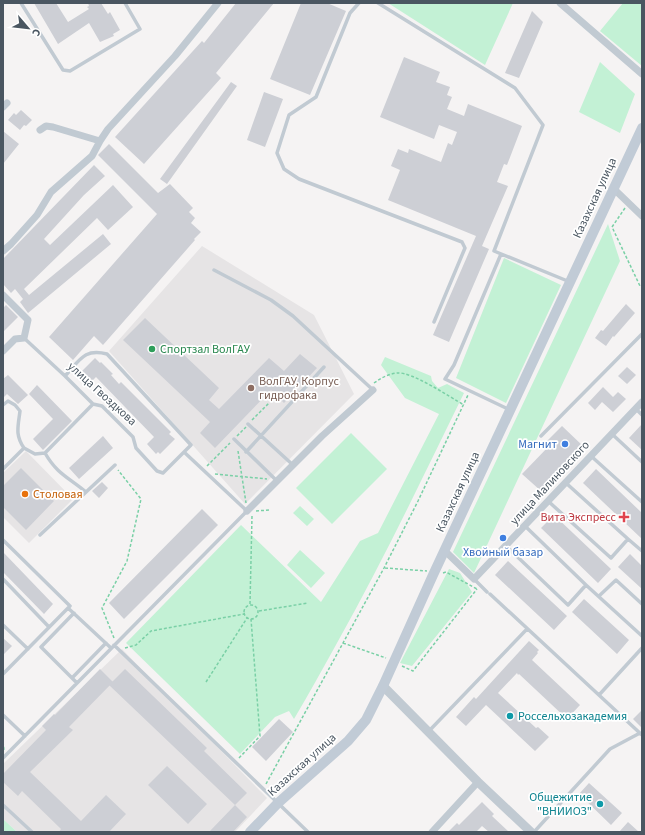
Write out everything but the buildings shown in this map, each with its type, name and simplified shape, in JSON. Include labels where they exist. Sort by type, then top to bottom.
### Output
[{"type":"main road","name":"Казахская улица","points":[[250,832],[278,803],[348,741],[366,720],[394,663],[642,128]]},
{"type":"street","points":[[560,3],[642,74]]},
{"type":"street","points":[[3,251],[37,215],[51,192],[92,156],[108,129],[175,56],[215,4]]},
{"type":"street","points":[[40,130],[46,126],[53,127],[100,141]]},
{"type":"street","points":[[614,189],[642,215]]},
{"type":"street","points":[[3,295],[28,320],[24,338],[15,339],[3,351]]},
{"type":"street","points":[[250,512],[277,480],[371,388]]},
{"type":"street","name":"улица Малиновского","points":[[474,579],[642,402]]},
{"type":"street","points":[[445,551],[474,579]]},
{"type":"street","points":[[383,686],[530,832]]},
{"type":"street","points":[[432,832],[478,782]]},
{"type":"lane","points":[[21,3],[63,70],[70,71],[140,28],[125,3]]},
{"type":"lane","points":[[359,3],[350,13],[316,97],[290,115],[277,153],[284,169],[299,179],[462,242],[464,248],[434,322]]},
{"type":"lane","points":[[378,3],[515,88],[543,125],[494,251],[571,282]]},
{"type":"lane","points":[[501,254],[454,365],[445,379],[510,410]]},
{"type":"lane","points":[[214,270],[271,300],[293,316],[371,388]]},
{"type":"lane","points":[[541,436],[642,334]]},
{"type":"lane","name":"улица Гвоздкова","points":[[24,338],[93,404],[102,406],[133,437],[136,448],[157,471],[162,473],[184,452]]},
{"type":"lane","points":[[3,758],[114,645],[250,512],[184,452],[191,445],[107,354],[96,351],[86,354],[65,376]]},
{"type":"lane","points":[[246,452],[324,367]]},
{"type":"lane","points":[[3,405],[8,400],[20,411],[18,436],[24,448],[35,454],[45,453],[93,404]]},
{"type":"lane","points":[[636,409],[642,415]]},
{"type":"lane","points":[[248,424],[292,465]]},
{"type":"lane","points":[[612,434],[642,462]]},
{"type":"lane","points":[[235,441],[277,480]]},
{"type":"lane","points":[[3,469],[24,448]]},
{"type":"lane","points":[[45,453],[52,465],[66,478],[71,480],[86,492]]},
{"type":"lane","points":[[591,456],[642,502]]},
{"type":"lane","points":[[40,536],[115,465]]},
{"type":"lane","points":[[566,483],[642,551]]},
{"type":"lane","points":[[548,501],[611,558],[628,540]]},
{"type":"lane","points":[[525,526],[586,585],[642,636]]},
{"type":"lane","points":[[3,540],[70,606],[68,608],[106,642],[114,645],[308,832]]},
{"type":"lane","points":[[506,546],[568,605],[586,585]]},
{"type":"lane","points":[[3,579],[50,627]]},
{"type":"lane","points":[[474,579],[641,734],[610,749],[534,832]]},
{"type":"lane","points":[[599,596],[616,580],[642,604]]},
{"type":"lane","points":[[4,673],[68,608]]},
{"type":"lane","points":[[74,613],[41,647],[77,683]]},
{"type":"lane","points":[[3,624],[28,649]]},
{"type":"lane","points":[[429,731],[527,629]]},
{"type":"lane","points":[[72,678],[106,642]]},
{"type":"lane","points":[[599,695],[642,648]]},
{"type":"lane","points":[[3,715],[25,736]]},
{"type":"lane","points":[[3,805],[32,832]]},
{"type":"path","points":[[628,203],[612,227],[640,286]]},
{"type":"path","points":[[371,388],[383,377],[398,372],[414,377],[464,405]]},
{"type":"path","points":[[263,789],[343,643],[418,501],[470,391]]},
{"type":"path","points":[[235,441],[250,512],[250,604]]},
{"type":"path","points":[[114,645],[102,608],[127,561],[142,499],[115,465]]},
{"type":"path","points":[[206,473],[277,480]]},
{"type":"path","points":[[343,643],[383,656],[394,663],[413,670],[480,585]]},
{"type":"path","points":[[259,611],[308,603]]},
{"type":"path","points":[[250,604],[257,606],[259,611],[256,618],[247,618],[244,614],[244,609],[250,604]]},
{"type":"path","points":[[118,649],[136,645],[151,631],[244,614]]},
{"type":"path","points":[[206,682],[247,618]]},
{"type":"path","points":[[235,762],[260,736],[252,619]]},
{"type":"shaded area","points":[[202,246],[314,315],[354,394],[245,504],[109,351]]},
{"type":"shaded area","points":[[26,451],[73,499],[29,543],[3,517],[3,473]]},
{"type":"shaded area","points":[[122,649],[267,798],[235,832],[17,832],[3,819],[3,764]]},
{"type":"green space","points":[[388,3],[513,3],[485,65]]},
{"type":"green space","points":[[623,3],[642,4],[642,66],[600,31]]},
{"type":"green space","points":[[600,62],[635,94],[620,133],[579,112]]},
{"type":"green space","points":[[608,224],[620,261],[474,573],[453,552]]},
{"type":"green space","points":[[504,258],[561,285],[506,403],[456,378]]},
{"type":"green space","points":[[385,357],[431,376],[432,381],[438,388],[447,384],[464,393],[370,581],[311,691],[294,719],[289,711],[275,717],[240,754],[126,643],[241,525],[321,602],[360,541],[378,533],[439,414],[405,398],[381,365]]},
{"type":"green space","points":[[351,433],[387,469],[332,524],[296,488]]},
{"type":"green space","points":[[300,506],[314,519],[307,526],[293,513]]},
{"type":"green space","points":[[300,550],[325,573],[311,588],[287,565]]},
{"type":"green space","points":[[449,569],[460,573],[472,592],[412,666],[400,663]]},
{"type":"green space","points":[[3,819],[17,832],[3,832]]},
{"type":"place","name":"Спортзал ВолГАУ","points":[[152,349]]},
{"type":"place","name":"ВолГАУ, Корпус гидрофака","points":[[251,388]]},
{"type":"place","name":"Магнит","points":[[565,444]]},
{"type":"place","name":"Столовая","points":[[25,494]]},
{"type":"place","name":"Вита Экспресс","points":[[624,517]]},
{"type":"place","name":"Хвойный базар","points":[[503,538]]},
{"type":"place","name":"Россельхозакадемия","points":[[510,716]]},
{"type":"place","name":"Общежитие \"ВНИИОЗ\"","points":[[600,804]]}]
